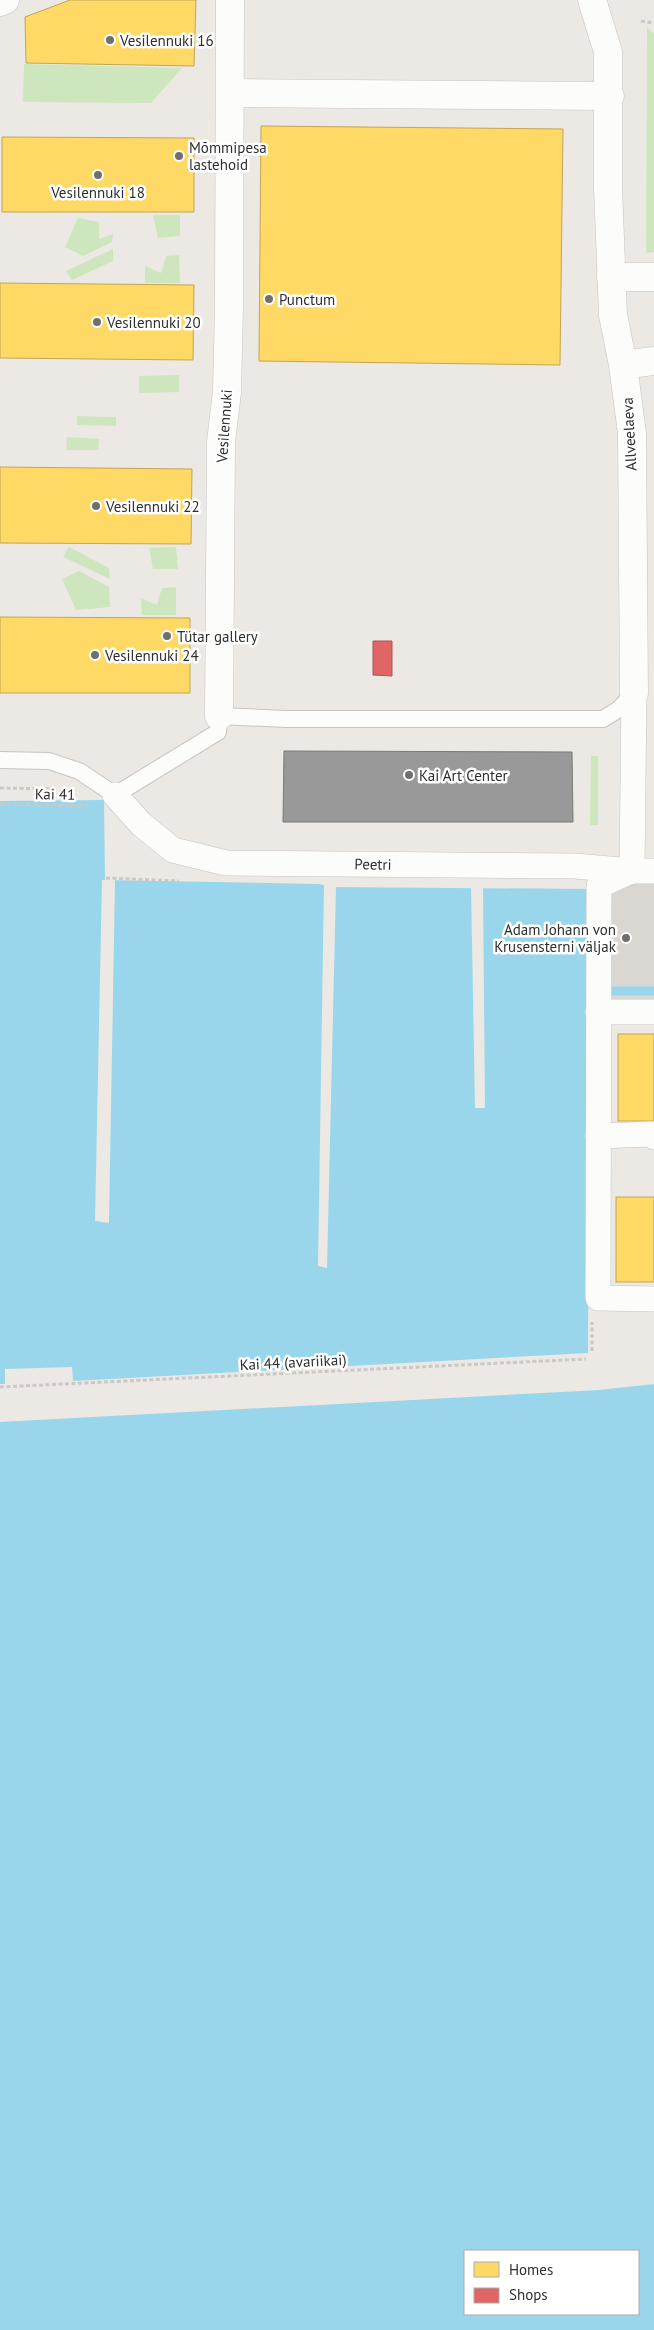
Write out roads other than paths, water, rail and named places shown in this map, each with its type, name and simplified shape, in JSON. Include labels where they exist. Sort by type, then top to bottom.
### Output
[{"type":"street","name":"Vesilennuki","points":[[219,716],[222,442],[227,392],[229,307],[230,0]]},
{"type":"street","name":"Allveelaeva","points":[[592,0],[608,52],[610,96],[608,187],[614,315],[624,365],[632,433],[634,693],[643,871]]},
{"type":"street","points":[[230,92],[610,96]]},
{"type":"street","points":[[612,277],[654,277]]},
{"type":"street","points":[[624,365],[654,361]]},
{"type":"street","name":"Peetri","points":[[107,801],[141,824],[173,850],[226,862],[575,866],[643,871]]},
{"type":"street","points":[[643,871],[599,886],[598,1298],[654,1299]]},
{"type":"street","points":[[598,1012],[654,1012]]},
{"type":"street","points":[[598,1136],[651,1134],[654,1137]]},
{"type":"lane","points":[[219,716],[287,720],[603,718],[620,709],[634,693]]},
{"type":"lane","name":"Vesilennuki","points":[[107,801],[218,732],[219,716]]},
{"type":"lane","points":[[0,760],[49,761],[79,771],[107,801]]},
{"type":"water","points":[[104,800],[105,880],[319,884],[331,887],[590,889],[588,1353],[73,1381],[72,1367],[5,1369],[5,1384],[0,1384],[0,801]]},
{"type":"water","points":[[654,1384],[654,2330],[0,2330],[0,1422],[599,1390]]},
{"type":"waterway","points":[[599,991],[654,991]]},
{"type":"place","name":"Vesilennuki 16","points":[[110,40]]},
{"type":"place","name":"Mõmmipesa lastehoid","points":[[179,156]]},
{"type":"place","name":"Vesilennuki 18","points":[[98,175]]},
{"type":"place","name":"Punctum","points":[[269,299]]},
{"type":"place","name":"Vesilennuki 20","points":[[97,322]]},
{"type":"place","name":"Vesilennuki 22","points":[[96,506]]},
{"type":"place","name":"Tütar gallery","points":[[167,636]]},
{"type":"place","name":"Vesilennuki 24","points":[[95,655]]},
{"type":"place","name":"Kai Art Center","points":[[409,775]]},
{"type":"place","name":"Adam Johann von Krusensterni väljak","points":[[626,938]]}]
